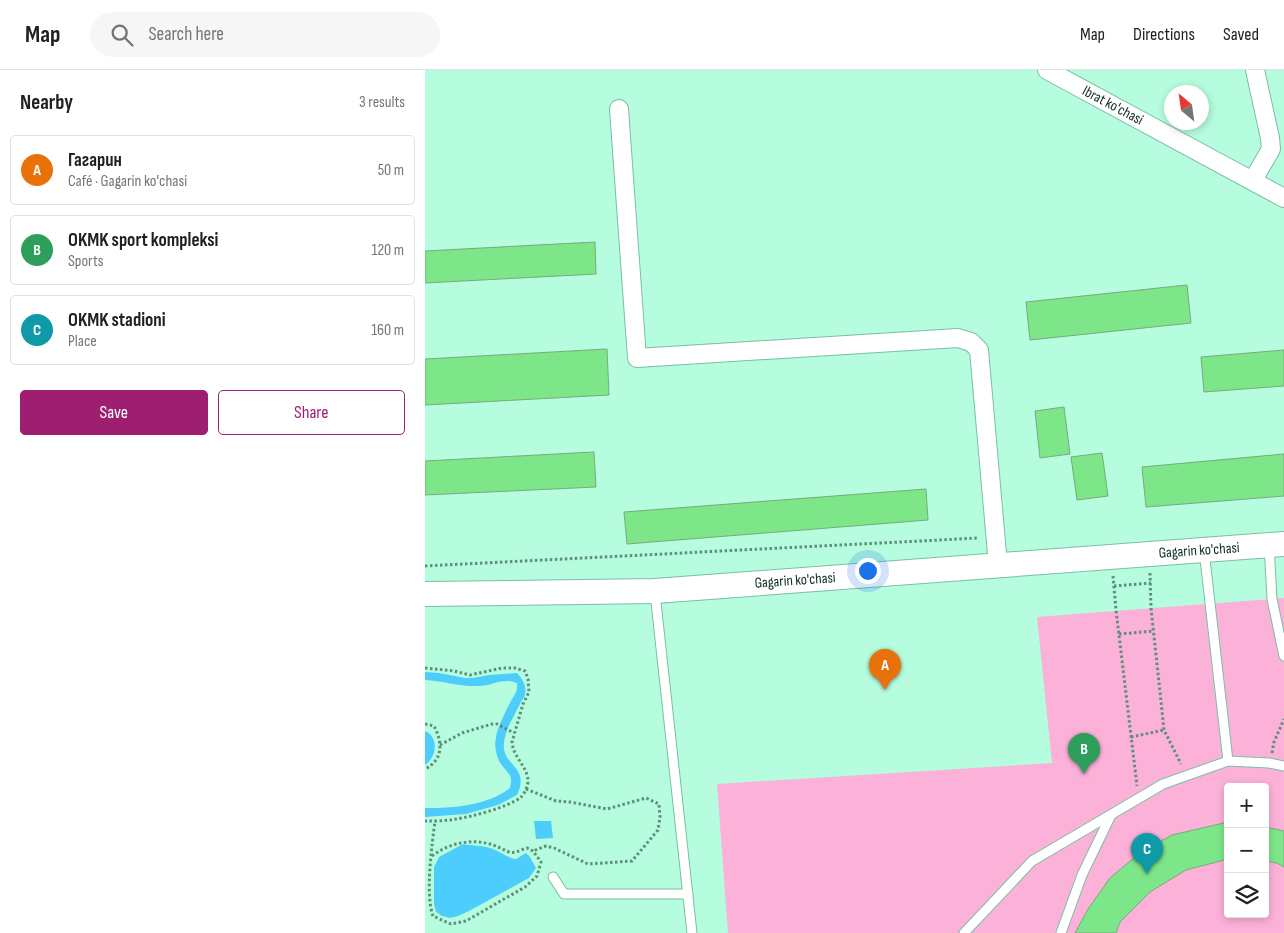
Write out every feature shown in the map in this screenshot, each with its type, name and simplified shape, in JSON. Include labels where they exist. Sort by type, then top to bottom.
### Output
[{"type":"street","name":"Ibrat ko'chasi","points":[[1047,70],[1284,198]]},
{"type":"street","points":[[1253,180],[1271,149],[1255,70]]},
{"type":"street","points":[[619,109],[637,358],[958,338],[971,342],[979,350],[998,565]]},
{"type":"street","name":"Gagarin ko'chasi","points":[[425,594],[655,591],[1276,544]]},
{"type":"lane","points":[[1276,544],[1272,599],[1284,656]]},
{"type":"lane","points":[[1204,549],[1228,761]]},
{"type":"lane","points":[[655,591],[692,933]]},
{"type":"lane","points":[[965,933],[1032,861],[1163,784],[1228,761],[1269,763],[1284,766]]},
{"type":"lane","points":[[1061,933],[1082,875],[1111,815]]},
{"type":"lane","points":[[553,877],[564,894],[688,894]]},
{"type":"path","points":[[425,566],[979,538]]},
{"type":"path","points":[[1149,554],[1154,632],[1164,730],[1186,776]]},
{"type":"path","points":[[1111,557],[1139,799]]},
{"type":"path","points":[[1114,586],[1151,583]]},
{"type":"path","points":[[1119,634],[1154,632]]},
{"type":"path","points":[[425,668],[470,675],[502,668],[515,668],[525,672],[528,679],[529,692],[523,704],[511,742],[512,748],[527,774],[528,782],[526,789],[520,798],[499,808],[471,816],[425,821]]},
{"type":"path","points":[[1269,763],[1274,742],[1284,719]]},
{"type":"path","points":[[425,724],[434,726],[441,746],[437,759],[425,770]]},
{"type":"path","points":[[441,746],[462,733],[492,724],[497,724],[514,733]]},
{"type":"path","points":[[1131,737],[1164,730]]},
{"type":"path","points":[[526,789],[556,801],[607,808],[646,798],[659,804],[658,830],[632,861],[588,864],[546,846],[533,851]]},
{"type":"path","points":[[432,856],[440,850],[461,842],[486,843],[505,851],[515,852],[527,848],[533,851],[541,862],[537,876],[525,887],[465,921],[451,924],[433,916],[430,909],[430,878],[435,820]]},
{"type":"shaded area","points":[[1284,598],[1284,933],[728,933],[717,784],[1052,763],[1037,617]]},
{"type":"water","points":[[425,672],[465,678],[517,673],[521,677],[525,685],[525,695],[508,728],[504,743],[504,751],[520,778],[517,795],[498,805],[466,814],[425,817],[425,808],[469,805],[491,799],[510,788],[510,776],[499,761],[495,744],[500,725],[516,692],[517,683],[502,681],[484,686],[459,685],[425,680]]},
{"type":"water","points":[[425,731],[433,738],[435,747],[432,757],[425,765]]},
{"type":"water","points":[[534,821],[551,821],[553,838],[536,839]]},
{"type":"water","points":[[463,844],[482,846],[516,859],[526,853],[536,868],[529,878],[469,911],[450,918],[442,916],[436,912],[434,904],[434,867],[439,857]]},
{"type":"building","points":[[595,242],[596,274],[425,283],[425,251]]},
{"type":"building","points":[[1187,285],[1191,323],[1030,340],[1026,302]]},
{"type":"building","points":[[607,349],[609,395],[425,405],[425,359]]},
{"type":"building","points":[[1284,350],[1284,386],[1204,392],[1201,357]]},
{"type":"building","points":[[1064,407],[1070,454],[1040,458],[1035,411]]},
{"type":"building","points":[[594,452],[596,487],[425,495],[425,461]]},
{"type":"building","points":[[1102,453],[1108,496],[1077,500],[1071,457]]},
{"type":"building","points":[[1284,454],[1284,496],[1146,507],[1142,467]]},
{"type":"building","points":[[926,489],[928,520],[627,544],[624,512]]},
{"type":"building","points":[[1224,823],[1224,860],[1186,870],[1150,892],[1120,922],[1116,933],[1075,933],[1088,909],[1110,878],[1142,851],[1172,835]]},
{"type":"building","points":[[1269,828],[1284,831],[1284,867],[1269,862]]},
{"type":"place","name":"Гагарин","points":[[885,690]]},
{"type":"place","name":"OKMK sport kompleksi","points":[[1084,774]]},
{"type":"place","name":"OKMK stadioni","points":[[1147,874]]}]
